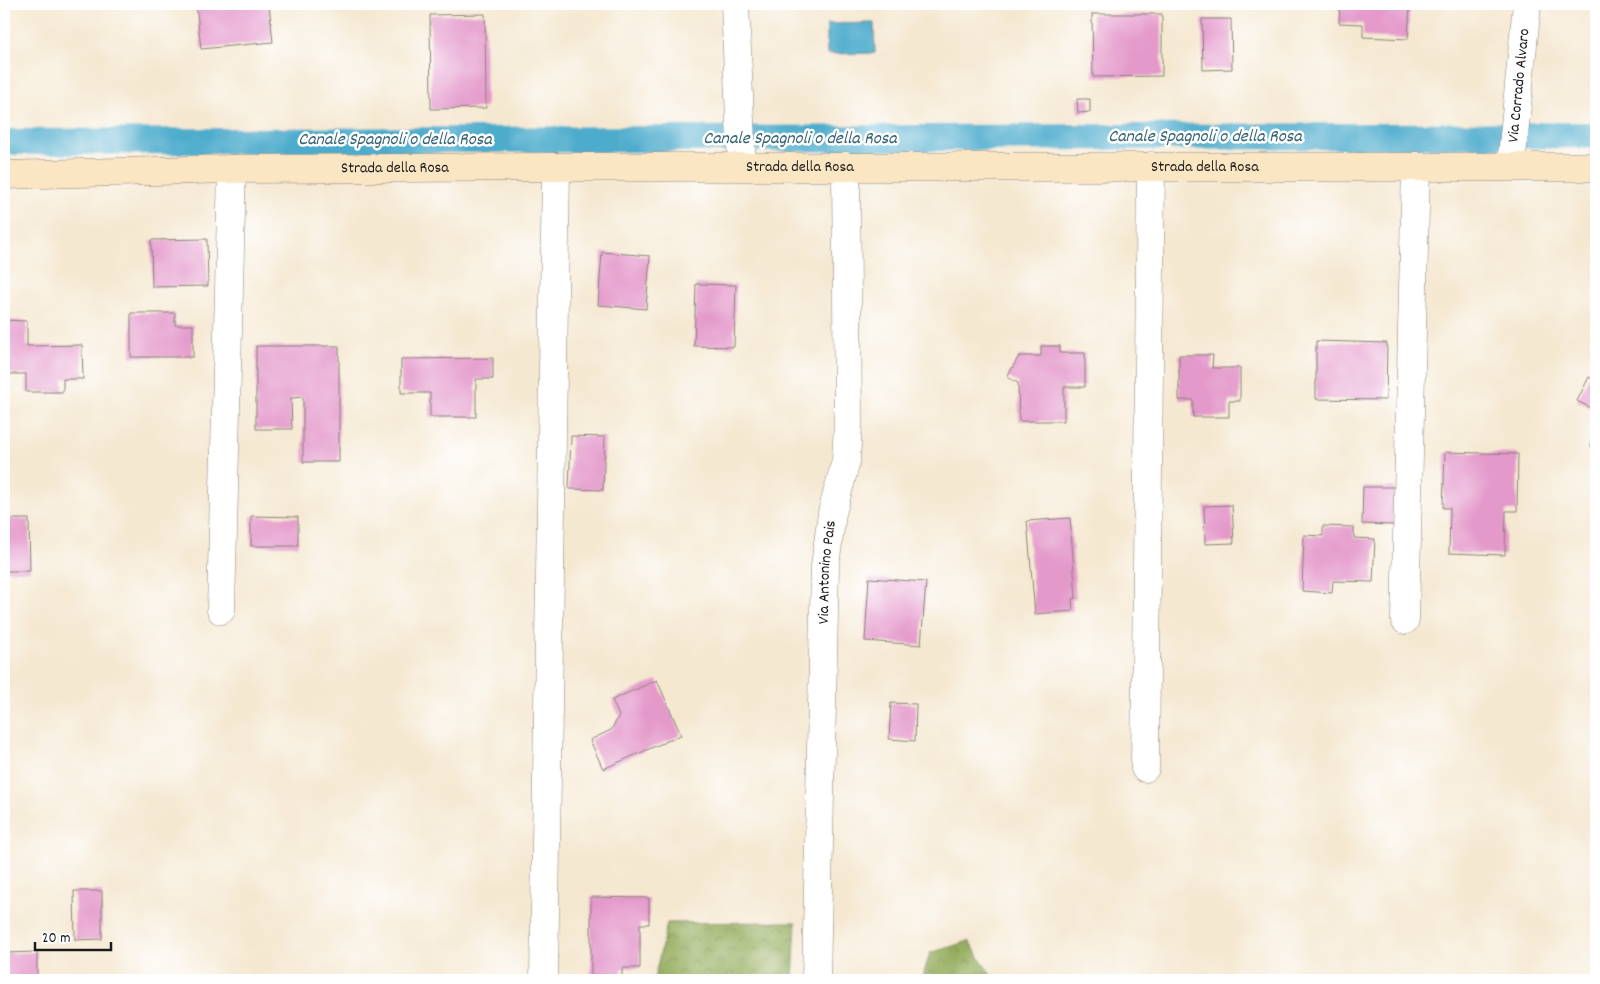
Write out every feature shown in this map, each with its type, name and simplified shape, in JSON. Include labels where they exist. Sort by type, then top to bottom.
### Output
[{"type":"street","points":[[735,4],[742,166]]},
{"type":"street","name":"Via Corrado Alvaro","points":[[1511,166],[1527,4]]},
{"type":"street","name":"Strada della Rosa","points":[[4,175],[232,169],[742,166],[1596,167]]},
{"type":"street","name":"Via Antonino Pais","points":[[816,980],[825,566],[832,513],[846,461],[848,424],[846,166]]},
{"type":"street","points":[[1145,768],[1151,166]]},
{"type":"street","points":[[1405,620],[1416,166]]},
{"type":"street","points":[[544,980],[556,167]]},
{"type":"street","points":[[221,610],[232,169]]},
{"type":"green space","points":[[796,922],[793,980],[654,980],[667,923]]},
{"type":"green space","points":[[969,941],[994,980],[922,980],[930,953]]},
{"type":"water","points":[[874,23],[875,53],[827,54],[827,24]]},
{"type":"building","points":[[196,4],[269,4],[273,42],[201,49]]},
{"type":"building","points":[[1340,4],[1410,4],[1408,39],[1363,37],[1363,24],[1339,23]]},
{"type":"building","points":[[485,14],[486,108],[431,109],[430,15]]},
{"type":"building","points":[[1092,14],[1162,14],[1162,76],[1093,77]]},
{"type":"building","points":[[1202,19],[1231,19],[1232,69],[1203,70]]},
{"type":"building","points":[[1077,99],[1090,99],[1090,112],[1078,113]]},
{"type":"building","points":[[207,239],[208,286],[152,287],[151,240]]},
{"type":"building","points":[[602,252],[650,256],[646,309],[598,305]]},
{"type":"building","points":[[696,284],[736,285],[734,347],[694,346]]},
{"type":"building","points":[[131,313],[175,313],[175,325],[193,325],[193,357],[131,357]]},
{"type":"building","points":[[4,320],[27,321],[27,346],[82,345],[83,379],[63,379],[63,392],[26,392],[26,374],[4,374]]},
{"type":"building","points":[[1316,341],[1387,343],[1386,400],[1316,399]]},
{"type":"building","points":[[256,346],[339,346],[339,462],[303,462],[303,397],[291,398],[292,429],[256,429]]},
{"type":"building","points":[[1041,346],[1060,346],[1060,353],[1085,353],[1085,387],[1064,387],[1064,421],[1019,421],[1018,383],[1007,377],[1019,356],[1041,356]]},
{"type":"building","points":[[1179,355],[1213,355],[1212,368],[1240,368],[1240,401],[1229,401],[1229,417],[1193,417],[1193,400],[1179,400]]},
{"type":"building","points":[[493,358],[493,379],[476,379],[476,417],[430,417],[430,393],[401,393],[401,359]]},
{"type":"building","points":[[1589,377],[1596,380],[1596,447],[1591,447],[1593,409],[1577,401]]},
{"type":"building","points":[[571,436],[605,437],[603,490],[569,489]]},
{"type":"building","points":[[1445,452],[1518,454],[1517,511],[1506,511],[1505,555],[1449,553],[1450,508],[1443,508]]},
{"type":"building","points":[[1363,487],[1395,487],[1394,525],[1362,524]]},
{"type":"building","points":[[1232,505],[1234,543],[1205,544],[1204,506]]},
{"type":"building","points":[[251,516],[298,517],[298,546],[251,546]]},
{"type":"building","points":[[1070,518],[1076,598],[1072,599],[1073,611],[1035,614],[1027,521]]},
{"type":"building","points":[[4,519],[29,519],[30,571],[4,571]]},
{"type":"building","points":[[1323,526],[1354,527],[1354,538],[1375,539],[1373,582],[1333,581],[1332,593],[1302,591],[1304,535],[1323,536]]},
{"type":"building","points":[[869,578],[926,582],[921,645],[865,641]]},
{"type":"building","points":[[657,680],[681,735],[603,769],[590,740],[611,730],[619,716],[612,700]]},
{"type":"building","points":[[891,703],[916,704],[915,741],[889,739]]},
{"type":"building","points":[[74,891],[102,891],[102,939],[75,940]]},
{"type":"building","points":[[591,897],[649,898],[649,924],[640,924],[640,968],[622,968],[622,978],[591,977]]},
{"type":"building","points":[[37,952],[37,980],[4,980],[4,953]]},
{"type":"waterway","name":"Canale Spagnoli o della Rosa","points":[[4,142],[1596,135]]}]
